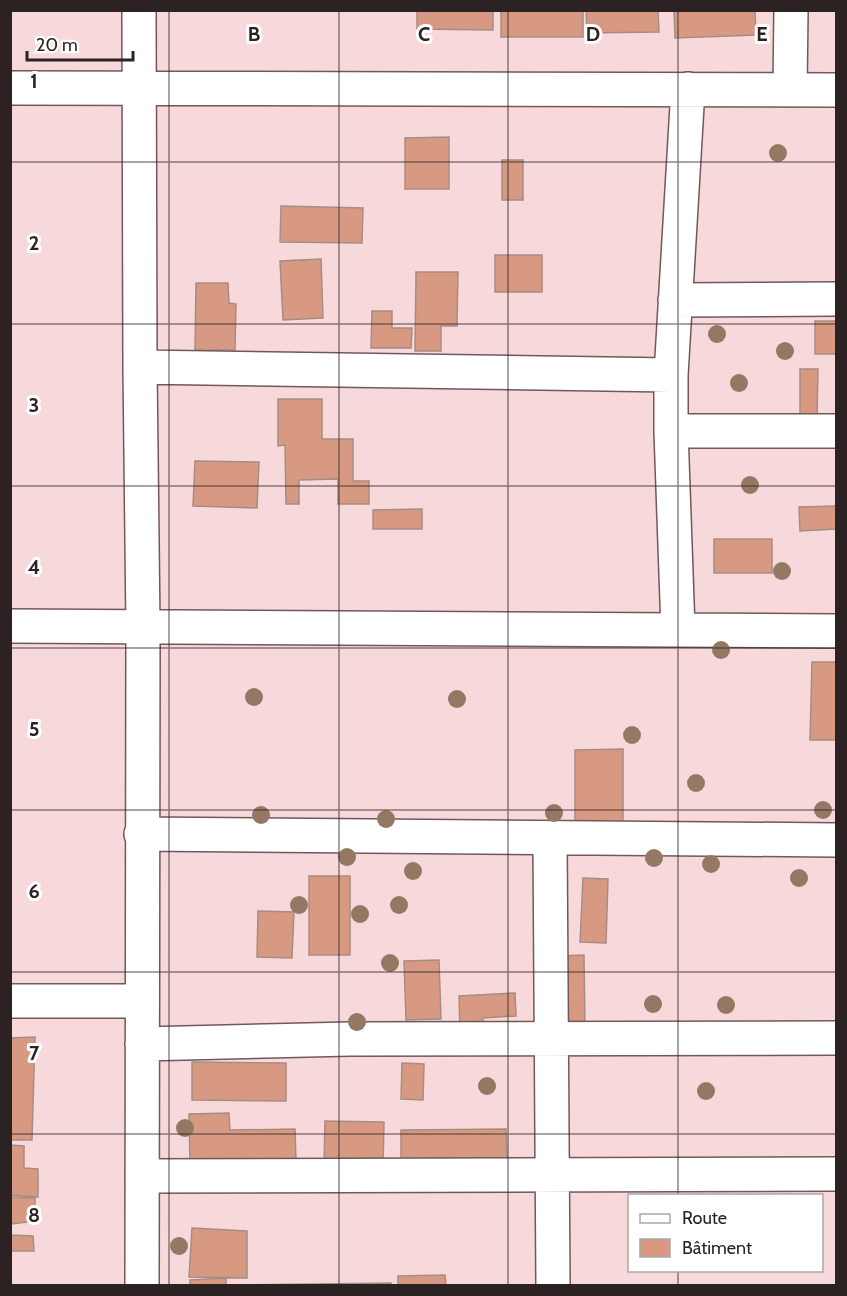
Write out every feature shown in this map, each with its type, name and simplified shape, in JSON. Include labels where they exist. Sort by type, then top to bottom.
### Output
[{"type":"street","points":[[139,10],[143,627],[142,1286]]},
{"type":"street","points":[[790,10],[790,90]]},
{"type":"street","points":[[10,88],[837,90]]},
{"type":"street","points":[[678,630],[670,431],[671,375],[688,89]]},
{"type":"street","points":[[675,300],[837,299]]},
{"type":"street","points":[[140,367],[671,375]]},
{"type":"street","points":[[670,431],[837,431]]},
{"type":"street","points":[[10,626],[837,630]]},
{"type":"street","points":[[141,834],[837,840]]},
{"type":"street","points":[[550,838],[553,1286]]},
{"type":"street","points":[[10,1001],[141,1002]]},
{"type":"street","points":[[142,1044],[350,1039],[837,1038]]},
{"type":"street","points":[[142,1176],[837,1174]]},
{"type":"building","points":[[417,10],[493,10],[493,30],[417,29]]},
{"type":"building","points":[[501,10],[583,10],[583,37],[501,37]]},
{"type":"building","points":[[586,10],[658,10],[659,32],[587,33]]},
{"type":"building","points":[[674,10],[755,10],[756,35],[675,38]]},
{"type":"building","points":[[449,137],[449,189],[405,189],[405,138]]},
{"type":"building","points":[[502,160],[523,160],[523,200],[502,200]]},
{"type":"building","points":[[281,206],[363,208],[362,243],[280,242]]},
{"type":"building","points":[[495,255],[542,255],[542,292],[495,292]]},
{"type":"building","points":[[321,259],[323,318],[283,320],[280,261]]},
{"type":"building","points":[[416,272],[458,272],[457,326],[441,326],[441,351],[415,351]]},
{"type":"building","points":[[196,283],[228,283],[229,303],[236,304],[235,350],[195,350]]},
{"type":"building","points":[[372,311],[392,311],[392,328],[412,328],[411,348],[371,348]]},
{"type":"building","points":[[815,321],[836,321],[836,354],[815,354]]},
{"type":"building","points":[[800,369],[818,369],[817,420],[800,420]]},
{"type":"building","points":[[278,399],[322,399],[322,439],[353,439],[353,481],[369,481],[369,504],[338,504],[338,479],[299,480],[299,504],[286,504],[285,445],[278,446]]},
{"type":"building","points":[[195,461],[259,462],[257,508],[193,506]]},
{"type":"building","points":[[836,506],[836,529],[800,531],[799,507]]},
{"type":"building","points":[[422,509],[422,529],[373,529],[373,510]]},
{"type":"building","points":[[714,539],[772,539],[772,573],[714,573]]},
{"type":"building","points":[[812,662],[836,662],[836,740],[810,740]]},
{"type":"building","points":[[623,749],[623,823],[575,823],[575,750]]},
{"type":"building","points":[[309,876],[350,876],[350,955],[309,955]]},
{"type":"building","points":[[583,878],[608,879],[606,943],[580,942]]},
{"type":"building","points":[[258,911],[294,912],[292,958],[257,957]]},
{"type":"building","points":[[584,955],[585,1027],[562,1028],[560,956]]},
{"type":"building","points":[[439,960],[441,1019],[406,1020],[404,961]]},
{"type":"building","points":[[515,993],[516,1016],[483,1018],[483,1032],[460,1033],[459,996]]},
{"type":"building","points":[[35,1037],[32,1140],[10,1140],[10,1038]]},
{"type":"building","points":[[192,1062],[286,1063],[286,1101],[192,1100]]},
{"type":"building","points":[[402,1063],[424,1064],[423,1100],[401,1099]]},
{"type":"building","points":[[229,1113],[230,1130],[295,1129],[296,1161],[190,1163],[189,1114]]},
{"type":"building","points":[[325,1121],[384,1122],[383,1167],[324,1167]]},
{"type":"building","points":[[506,1129],[507,1164],[401,1165],[401,1130]]},
{"type":"building","points":[[10,1145],[24,1146],[24,1168],[38,1169],[38,1197],[10,1195]]},
{"type":"building","points":[[10,1197],[35,1198],[35,1221],[11,1224],[11,1235],[33,1236],[34,1251],[10,1251]]},
{"type":"building","points":[[192,1228],[247,1231],[247,1278],[189,1277]]},
{"type":"building","points":[[445,1275],[446,1286],[398,1286],[398,1276]]},
{"type":"building","points":[[226,1278],[226,1285],[391,1283],[391,1286],[190,1286],[190,1280]]}]
